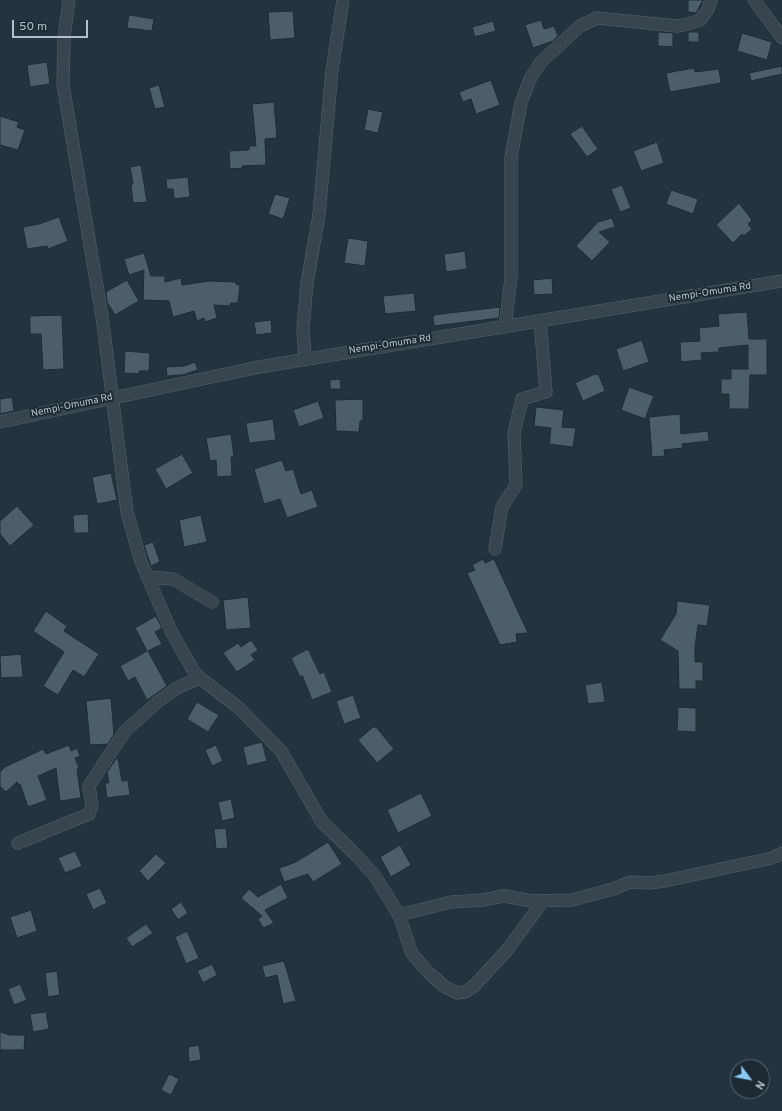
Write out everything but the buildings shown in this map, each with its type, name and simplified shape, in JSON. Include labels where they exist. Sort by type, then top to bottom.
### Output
[{"type":"street","points":[[69,0],[64,38],[63,85],[88,227],[127,512],[141,562],[172,633],[193,670],[200,678],[239,708],[272,740],[289,764],[322,822],[375,876],[399,915],[412,954],[429,974],[445,987],[457,993],[465,992],[474,986],[508,949],[543,900]]},
{"type":"street","points":[[305,359],[302,328],[307,283],[318,215],[332,70],[343,0]]},
{"type":"street","points":[[505,327],[511,278],[511,157],[521,103],[530,80],[542,62],[580,26],[598,18],[677,26],[700,20],[707,11],[711,0]]},
{"type":"street","points":[[754,0],[782,38]]},
{"type":"street","name":"Nempi-Omuma Rd","points":[[0,422],[112,397],[305,359],[782,281]]},
{"type":"street","points":[[495,549],[502,507],[516,485],[514,433],[522,400],[546,392],[540,321]]},
{"type":"street","points":[[147,577],[173,579],[212,602]]},
{"type":"street","points":[[18,843],[89,814],[92,806],[89,786],[125,731],[160,700],[177,688],[200,678]]},
{"type":"street","points":[[399,915],[451,902],[483,900],[504,896],[532,901],[572,900],[613,890],[630,882],[665,882],[772,858],[782,853]]}]
